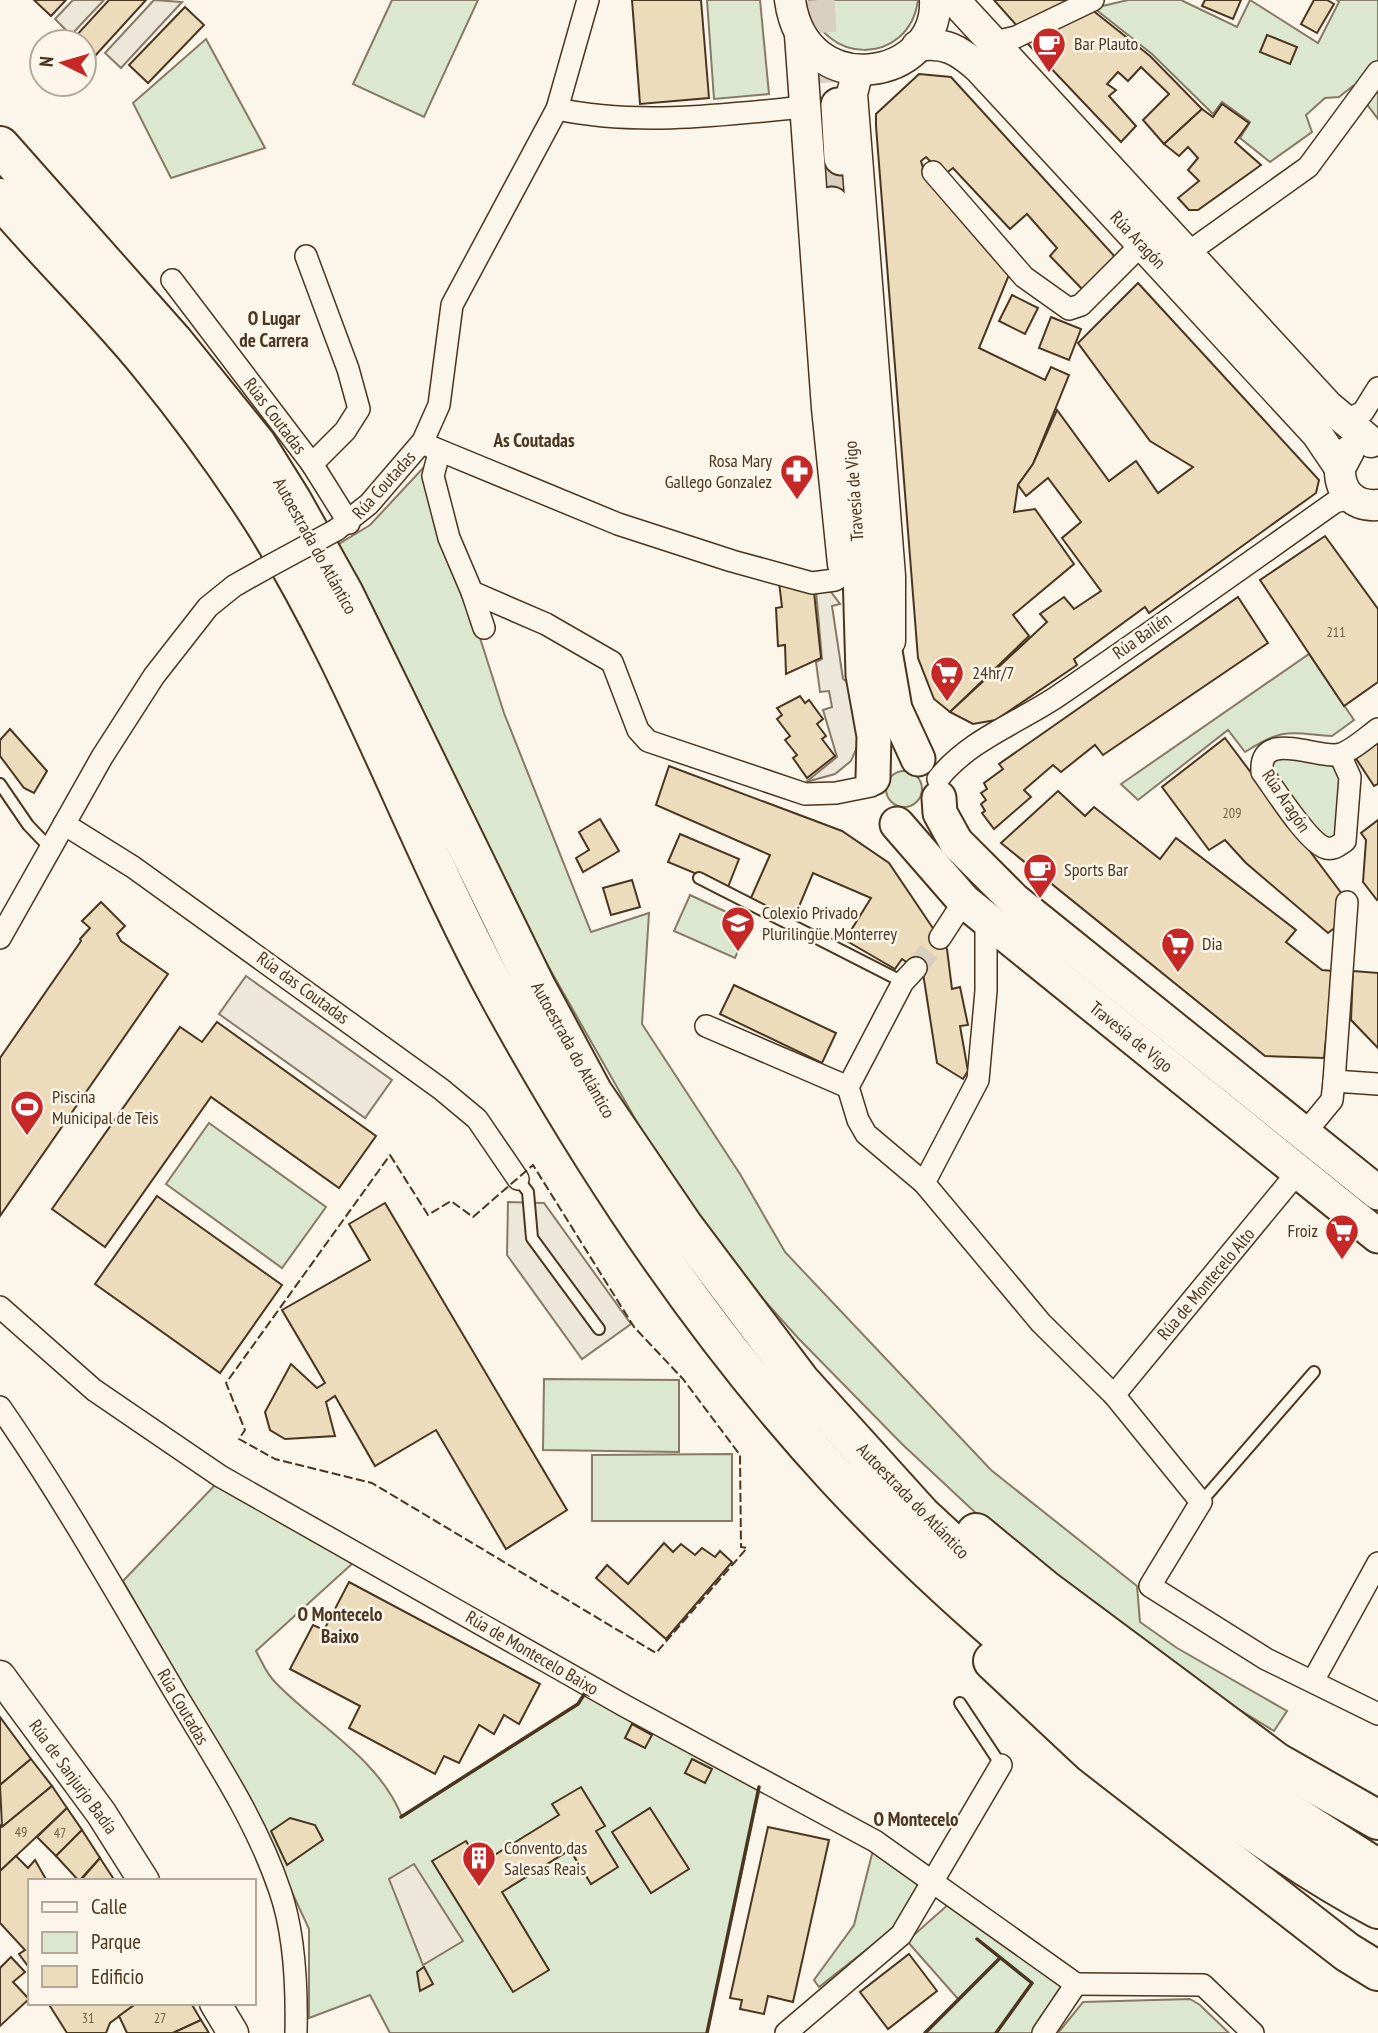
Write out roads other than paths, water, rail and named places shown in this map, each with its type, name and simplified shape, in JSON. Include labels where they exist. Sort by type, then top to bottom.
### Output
[{"type":"highway","name":"Autoestrada do Atlántico","points":[[0,146],[173,341],[257,445],[292,500],[344,594],[536,987],[593,1093],[684,1227],[800,1381],[922,1516],[999,1587],[1120,1691],[1251,1788],[1378,1868]]},
{"type":"highway","name":"Autoestrada do Atlántico","points":[[0,198],[149,363],[264,521],[315,611],[498,995],[565,1113],[652,1247],[772,1403],[837,1478],[1006,1642],[1103,1721],[1240,1823],[1378,1909]]},
{"type":"highway","points":[[881,1471],[933,1493],[1044,1589],[1276,1762],[1378,1820]]},
{"type":"highway","points":[[837,1478],[897,1564],[995,1663],[1091,1753],[1247,1871],[1347,1952],[1378,1971]]},
{"type":"highway","points":[[1247,1871],[1378,1943]]},
{"type":"main road","points":[[790,0],[835,158]]},
{"type":"main road","points":[[800,34],[825,60],[858,71],[891,65],[917,46],[929,28],[935,0]]},
{"type":"main road","name":"Rúa Aragón","points":[[954,0],[1186,254],[1344,421],[1374,443]]},
{"type":"main road","name":"Rúa Aragón","points":[[917,46],[942,44],[966,56],[1317,434],[1339,468],[1341,485],[1371,503]]},
{"type":"main road","points":[[858,71],[852,94],[890,576],[876,675]]},
{"type":"main road","points":[[822,106],[827,408],[844,574],[876,675]]},
{"type":"main road","name":"Travesía de Vigo","points":[[838,203],[874,578],[876,675],[872,782]]},
{"type":"main road","points":[[1339,468],[1348,453],[1374,443]]},
{"type":"main road","name":"Travesía de Vigo","points":[[876,675],[932,779],[944,824],[979,868],[1014,900],[1378,1193]]},
{"type":"main road","points":[[897,757],[932,779],[928,817],[919,822],[897,824],[880,814],[874,806],[872,782],[879,769],[897,757]]},
{"type":"main road","name":"Travesía de Vigo","points":[[897,824],[975,910],[1378,1236]]},
{"type":"main road","name":"Rúa de Sanjurjo Badía","points":[[0,1676],[101,1813],[143,1879]]},
{"type":"main road","points":[[216,2005],[233,2033]]},
{"type":"street","name":"Rúa Coutadas","points":[[0,938],[122,723],[195,621],[220,596],[342,527],[431,447],[452,305],[557,109],[588,0]]},
{"type":"street","points":[[991,43],[1016,37],[1093,0]]},
{"type":"street","points":[[1186,254],[1308,167],[1378,72]]},
{"type":"street","points":[[557,109],[594,117],[642,118],[822,106]]},
{"type":"street","points":[[933,172],[1024,277],[1069,309],[1081,305],[1142,244]]},
{"type":"street","points":[[306,256],[359,409],[345,430],[312,464]]},
{"type":"street","name":"Rúas Coutadas","points":[[172,280],[312,464],[342,527]]},
{"type":"street","points":[[1344,421],[1363,412],[1378,388]]},
{"type":"street","points":[[484,628],[449,538],[433,476],[431,447],[618,524],[732,561],[812,583],[840,579],[844,574]]},
{"type":"street","name":"Rúa Bailén","points":[[932,779],[989,736],[1052,699],[1335,502],[1371,503]]},
{"type":"street","points":[[472,592],[546,624],[612,662],[638,730],[648,741],[805,794],[836,793],[872,782]]},
{"type":"street","points":[[1340,755],[1378,729]]},
{"type":"street","name":"Rúa Aragón","points":[[1278,748],[1340,755],[1350,777],[1348,827],[1345,841],[1336,848],[1327,848],[1312,838],[1262,772],[1261,763],[1268,753],[1278,748]]},
{"type":"street","name":"Rúa das Coutadas","points":[[64,824],[145,875],[441,1089],[477,1119],[518,1179]]},
{"type":"street","points":[[1304,1133],[1332,1100],[1347,902]]},
{"type":"street","points":[[940,938],[975,910]]},
{"type":"street","points":[[924,1183],[978,1080],[986,991],[975,910]]},
{"type":"street","points":[[909,975],[848,1087],[858,1120],[866,1134],[924,1183],[1041,1323],[1114,1395],[1201,1502],[1150,1586],[1266,1658],[1378,1714]]},
{"type":"street","points":[[706,1026],[848,1087]]},
{"type":"street","points":[[1334,1081],[1378,1084]]},
{"type":"street","name":"Rúa de Montecelo Alto","points":[[1114,1395],[1297,1173]]},
{"type":"street","name":"Rúa de Montecelo Baixo","points":[[0,1307],[94,1390],[220,1476],[625,1706],[875,1841],[1076,1984]]},
{"type":"street","name":"Rúa Coutadas","points":[[0,1407],[50,1480],[209,1750],[271,1866],[281,1892],[290,1936],[296,2033]]},
{"type":"street","points":[[1313,1681],[1378,1563]]},
{"type":"street","points":[[786,2033],[901,1935],[1001,1765]]},
{"type":"street","points":[[1043,2033],[1076,1984],[1203,1985],[1253,2033]]},
{"type":"lane","points":[[0,784],[28,825],[50,848]]},
{"type":"lane","points":[[699,878],[909,975]]},
{"type":"lane","points":[[518,1179],[528,1192],[532,1238],[598,1329]]},
{"type":"lane","points":[[1201,1502],[1314,1372]]},
{"type":"lane","points":[[960,1703],[1001,1765]]},
{"type":"tunnel","points":[[818,0],[825,107]]},
{"type":"tunnel","points":[[829,158],[832,204]]},
{"type":"tunnel","points":[[916,968],[940,938]]},
{"type":"place","name":"Bar Plauto","points":[[1049,74]]},
{"type":"place","name":"Rosa Mary Gallego Gonzalez","points":[[797,501]]},
{"type":"place","name":"24hr/7","points":[[947,703]]},
{"type":"place","name":"Sports Bar","points":[[1040,900]]},
{"type":"place","name":"Colexio Privado Plurilingüe Monterrey","points":[[738,953]]},
{"type":"place","name":"Dia","points":[[1178,974]]},
{"type":"place","name":"Piscina Municipal de Teis","points":[[27,1137]]},
{"type":"place","name":"Froiz","points":[[1342,1261]]},
{"type":"place","name":"Convento das Salesas Reais","points":[[479,1888]]},
{"type":"district","name":"O Lugar de Carrera","points":[[274,329]]},
{"type":"district","name":"As Coutadas","points":[[534,440]]},
{"type":"district","name":"O Montecelo Baixo","points":[[340,1625]]},
{"type":"district","name":"O Montecelo","points":[[916,1819]]}]
